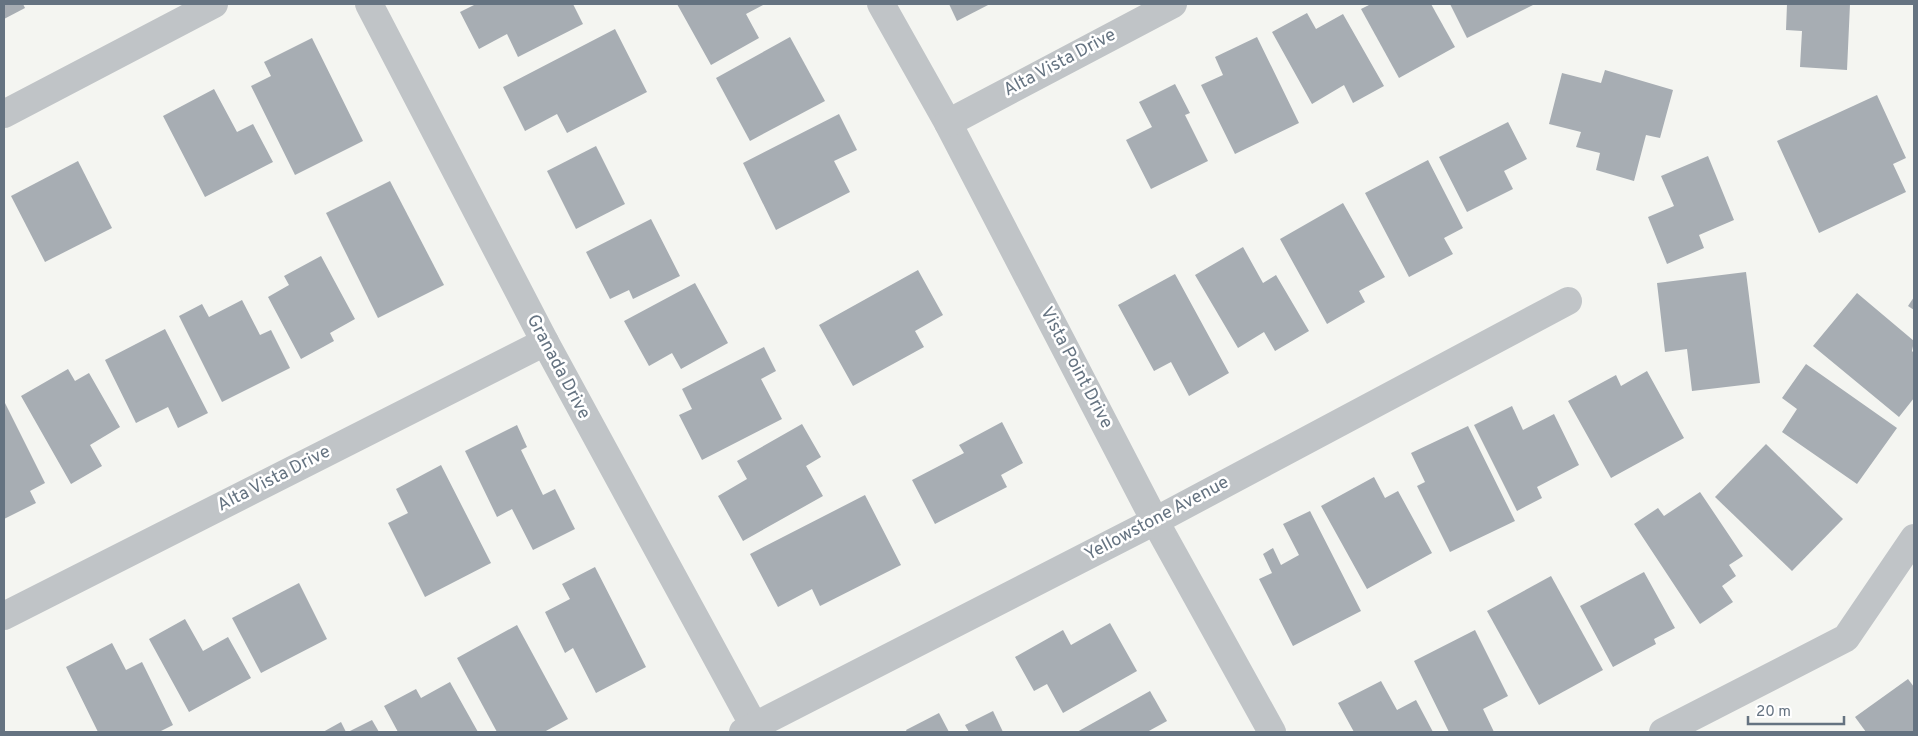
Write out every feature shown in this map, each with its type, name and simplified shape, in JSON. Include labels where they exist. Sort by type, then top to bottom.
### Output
[{"type":"street","points":[[4,114],[214,4]]},
{"type":"street","name":"Granada Drive","points":[[369,4],[748,729]]},
{"type":"street","name":"Vista Point Drive","points":[[881,4],[948,123],[1155,520],[1272,732]]},
{"type":"street","name":"Alta Vista Drive","points":[[948,123],[1173,4]]},
{"type":"street","name":"Yellowstone Avenue","points":[[748,729],[1155,520],[1568,301]]},
{"type":"street","name":"Alta Vista Drive","points":[[4,616],[545,342]]},
{"type":"street","points":[[1663,732],[1846,638],[1914,538]]},
{"type":"building","points":[[4,4],[23,4],[25,8],[4,19]]},
{"type":"building","points":[[476,4],[573,4],[583,24],[518,57],[507,34],[479,49],[460,12]]},
{"type":"building","points":[[677,4],[765,4],[746,14],[759,38],[711,65]]},
{"type":"building","points":[[949,4],[990,4],[957,21]]},
{"type":"building","points":[[1371,4],[1431,4],[1455,47],[1399,78],[1361,9]]},
{"type":"building","points":[[1450,4],[1535,4],[1467,38]]},
{"type":"building","points":[[1787,4],[1850,4],[1847,70],[1800,67],[1802,31],[1786,30]]},
{"type":"building","points":[[1307,13],[1316,29],[1343,14],[1384,86],[1353,103],[1344,85],[1312,104],[1272,32]]},
{"type":"building","points":[[615,29],[647,92],[567,133],[557,114],[525,131],[503,87]]},
{"type":"building","points":[[790,37],[825,101],[750,141],[716,78]]},
{"type":"building","points":[[1257,37],[1299,123],[1235,154],[1201,85],[1223,75],[1215,57]]},
{"type":"building","points":[[312,38],[363,141],[295,175],[251,86],[271,76],[264,62]]},
{"type":"building","points":[[1605,70],[1673,90],[1660,138],[1646,135],[1634,181],[1596,170],[1600,153],[1576,147],[1581,132],[1549,124],[1562,73],[1601,83]]},
{"type":"building","points":[[1175,84],[1190,113],[1185,115],[1208,161],[1151,189],[1126,140],[1152,127],[1139,102]]},
{"type":"building","points":[[214,89],[237,132],[253,124],[273,162],[205,197],[163,116]]},
{"type":"building","points":[[1877,95],[1906,158],[1893,164],[1906,192],[1819,233],[1777,141]]},
{"type":"building","points":[[839,114],[857,150],[834,161],[850,192],[776,230],[743,163]]},
{"type":"building","points":[[1508,122],[1527,159],[1504,171],[1513,189],[1467,212],[1439,157]]},
{"type":"building","points":[[596,146],[625,204],[576,229],[547,171]]},
{"type":"building","points":[[1708,156],[1734,220],[1699,235],[1704,248],[1667,264],[1648,217],[1674,206],[1661,176]]},
{"type":"building","points":[[1428,160],[1463,228],[1444,238],[1453,254],[1409,277],[1365,193]]},
{"type":"building","points":[[78,161],[112,228],[45,262],[11,196]]},
{"type":"building","points":[[390,181],[444,285],[378,318],[326,213]]},
{"type":"building","points":[[1343,203],[1385,277],[1359,291],[1365,302],[1327,324],[1280,239]]},
{"type":"building","points":[[651,219],[680,276],[633,299],[629,290],[610,299],[586,252]]},
{"type":"building","points":[[1243,247],[1263,283],[1276,275],[1309,331],[1275,351],[1264,332],[1238,348],[1195,275]]},
{"type":"building","points":[[321,256],[355,319],[330,333],[334,341],[301,359],[268,297],[289,285],[284,276]]},
{"type":"building","points":[[918,270],[943,315],[915,331],[924,347],[853,386],[819,325]]},
{"type":"building","points":[[1746,272],[1760,383],[1692,391],[1687,349],[1665,352],[1657,283]]},
{"type":"building","points":[[1175,274],[1229,373],[1189,396],[1171,362],[1154,371],[1118,305]]},
{"type":"building","points":[[695,283],[728,343],[681,369],[672,353],[649,366],[624,321]]},
{"type":"building","points":[[1857,293],[1914,341],[1912,351],[1914,353],[1914,398],[1899,417],[1813,346]]},
{"type":"building","points":[[1914,297],[1914,310],[1908,306]]},
{"type":"building","points":[[242,300],[260,335],[271,330],[290,368],[222,402],[179,316],[202,304],[209,317]]},
{"type":"building","points":[[165,329],[208,413],[178,428],[168,407],[136,423],[105,360]]},
{"type":"building","points":[[764,347],[776,371],[761,379],[782,419],[702,460],[679,415],[692,409],[682,389]]},
{"type":"building","points":[[1806,364],[1897,428],[1857,484],[1782,432],[1797,409],[1782,398]]},
{"type":"building","points":[[68,369],[75,381],[89,373],[120,427],[90,445],[102,466],[71,484],[21,396]]},
{"type":"building","points":[[1647,371],[1684,438],[1611,478],[1568,401],[1616,375],[1621,386]]},
{"type":"building","points":[[4,401],[45,483],[30,491],[36,503],[4,519]]},
{"type":"building","points":[[1512,406],[1523,430],[1554,414],[1579,465],[1537,487],[1542,498],[1517,511],[1474,425]]},
{"type":"building","points":[[1002,422],[1023,463],[1001,475],[1007,487],[935,524],[912,480],[964,453],[959,445]]},
{"type":"building","points":[[802,424],[821,457],[806,466],[823,496],[743,541],[718,496],[747,479],[737,461]]},
{"type":"building","points":[[517,425],[527,447],[521,450],[543,495],[555,489],[575,529],[533,550],[512,509],[497,517],[465,451]]},
{"type":"building","points":[[1468,426],[1515,521],[1450,552],[1417,486],[1425,482],[1411,453]]},
{"type":"building","points":[[1766,444],[1843,519],[1792,571],[1715,497]]},
{"type":"building","points":[[441,465],[491,563],[425,597],[388,523],[408,513],[396,489]]},
{"type":"building","points":[[1374,477],[1385,498],[1398,491],[1432,553],[1367,589],[1321,506]]},
{"type":"building","points":[[1700,492],[1743,556],[1729,565],[1736,576],[1722,586],[1733,602],[1700,624],[1634,524],[1658,508],[1664,516]]},
{"type":"building","points":[[865,495],[901,565],[820,606],[812,589],[778,607],[750,554]]},
{"type":"building","points":[[1310,511],[1361,611],[1293,646],[1259,579],[1272,573],[1263,554],[1273,548],[1281,565],[1299,555],[1283,524]]},
{"type":"building","points":[[595,567],[646,667],[596,693],[573,648],[565,653],[545,612],[570,599],[562,584]]},
{"type":"building","points":[[1644,572],[1675,628],[1654,639],[1656,644],[1613,667],[1580,606]]},
{"type":"building","points":[[1551,576],[1603,670],[1539,705],[1487,611]]},
{"type":"building","points":[[299,583],[327,639],[261,673],[232,618]]},
{"type":"building","points":[[185,619],[203,651],[228,637],[251,678],[189,712],[149,639]]},
{"type":"building","points":[[1110,623],[1137,671],[1063,713],[1047,684],[1034,691],[1015,657],[1063,630],[1071,645]]},
{"type":"building","points":[[517,625],[568,719],[544,732],[497,732],[457,658]]},
{"type":"building","points":[[1475,630],[1508,696],[1483,709],[1494,732],[1449,732],[1414,661]]},
{"type":"building","points":[[112,643],[126,670],[142,662],[173,725],[159,732],[98,732],[66,667]]},
{"type":"building","points":[[1908,679],[1914,687],[1914,732],[1866,732],[1855,717]]},
{"type":"building","points":[[1381,681],[1397,710],[1416,700],[1433,732],[1354,732],[1338,703]]},
{"type":"building","points":[[450,682],[478,732],[398,732],[384,706],[416,689],[421,698]]},
{"type":"building","points":[[1150,691],[1167,721],[1147,732],[1077,732]]},
{"type":"building","points":[[993,711],[1003,732],[969,732],[965,725]]},
{"type":"building","points":[[939,713],[949,732],[907,732],[906,730]]},
{"type":"building","points":[[372,720],[379,732],[348,732]]},
{"type":"building","points":[[341,722],[346,732],[323,732]]}]
